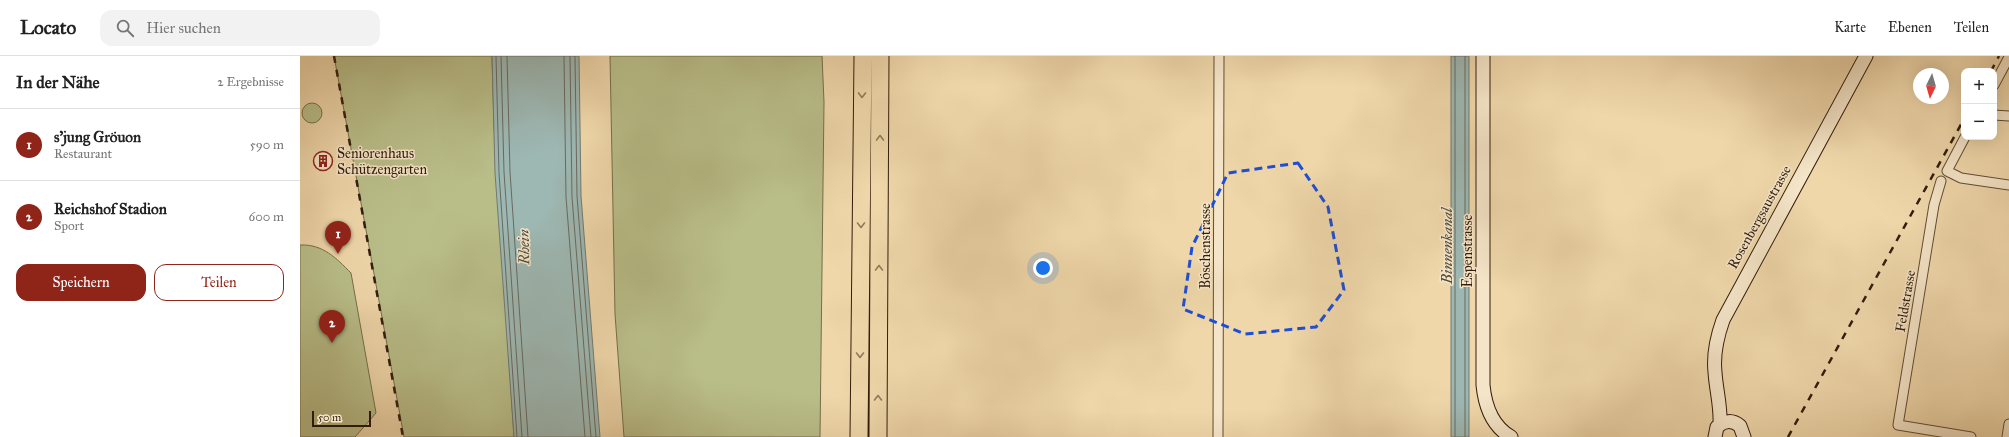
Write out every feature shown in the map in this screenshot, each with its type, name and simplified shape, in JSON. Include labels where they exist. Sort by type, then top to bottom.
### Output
[{"type":"highway","points":[[859,437],[863,56]]},
{"type":"highway","points":[[878,437],[880,56]]},
{"type":"street","name":"Böschenstrasse","points":[[1218,437],[1219,56]]},
{"type":"street","name":"Espenstrasse","points":[[1483,56],[1483,385],[1484,397],[1489,413],[1505,434],[1511,437]]},
{"type":"street","name":"Rosenbergsaustrasse","points":[[1721,428],[1720,403],[1716,383],[1714,355],[1723,320],[1866,56]]},
{"type":"street","points":[[1997,79],[2009,58]]},
{"type":"street","points":[[1997,115],[2009,116]]},
{"type":"street","points":[[1963,140],[1946,171],[1961,178],[2009,184]]},
{"type":"street","name":"Feldstrasse","points":[[1941,182],[1934,205],[1898,425],[1971,437]]},
{"type":"street","points":[[2006,437],[2009,424]]},
{"type":"street","points":[[1703,437],[1721,428],[1740,426],[1744,437]]},
{"type":"highlighted area","points":[[1298,163],[1328,207],[1344,290],[1316,327],[1245,334],[1183,309],[1192,247],[1228,173]]},
{"type":"green space","points":[[334,56],[492,56],[494,126],[514,437],[404,437]]},
{"type":"green space","points":[[610,56],[822,56],[824,102],[820,437],[624,437],[615,314]]},
{"type":"green space","points":[[312,103],[319,106],[322,113],[319,120],[312,123],[305,120],[302,113],[305,106]]},
{"type":"green space","points":[[300,245],[308,245],[322,249],[334,257],[351,273],[376,413],[355,437],[300,437]]},
{"type":"water","name":"Rhein","points":[[492,56],[579,56],[581,196],[600,437],[514,437],[495,173]]},
{"type":"water","points":[[1451,56],[1469,56],[1469,437],[1451,437]]},
{"type":"railway","points":[[334,56],[403,437]]},
{"type":"railway","points":[[1993,68],[1999,56]]},
{"type":"railway","points":[[1788,437],[1961,124]]},
{"type":"place","name":"Seniorenhaus Schützengarten","points":[[323,161]]},
{"type":"place","name":"s'jung Gröuon","points":[[338,254]]},
{"type":"place","name":"Reichshof Stadion","points":[[332,343]]},
{"type":"water label","name":"Binnenkanal","points":[[1447,246]]}]
